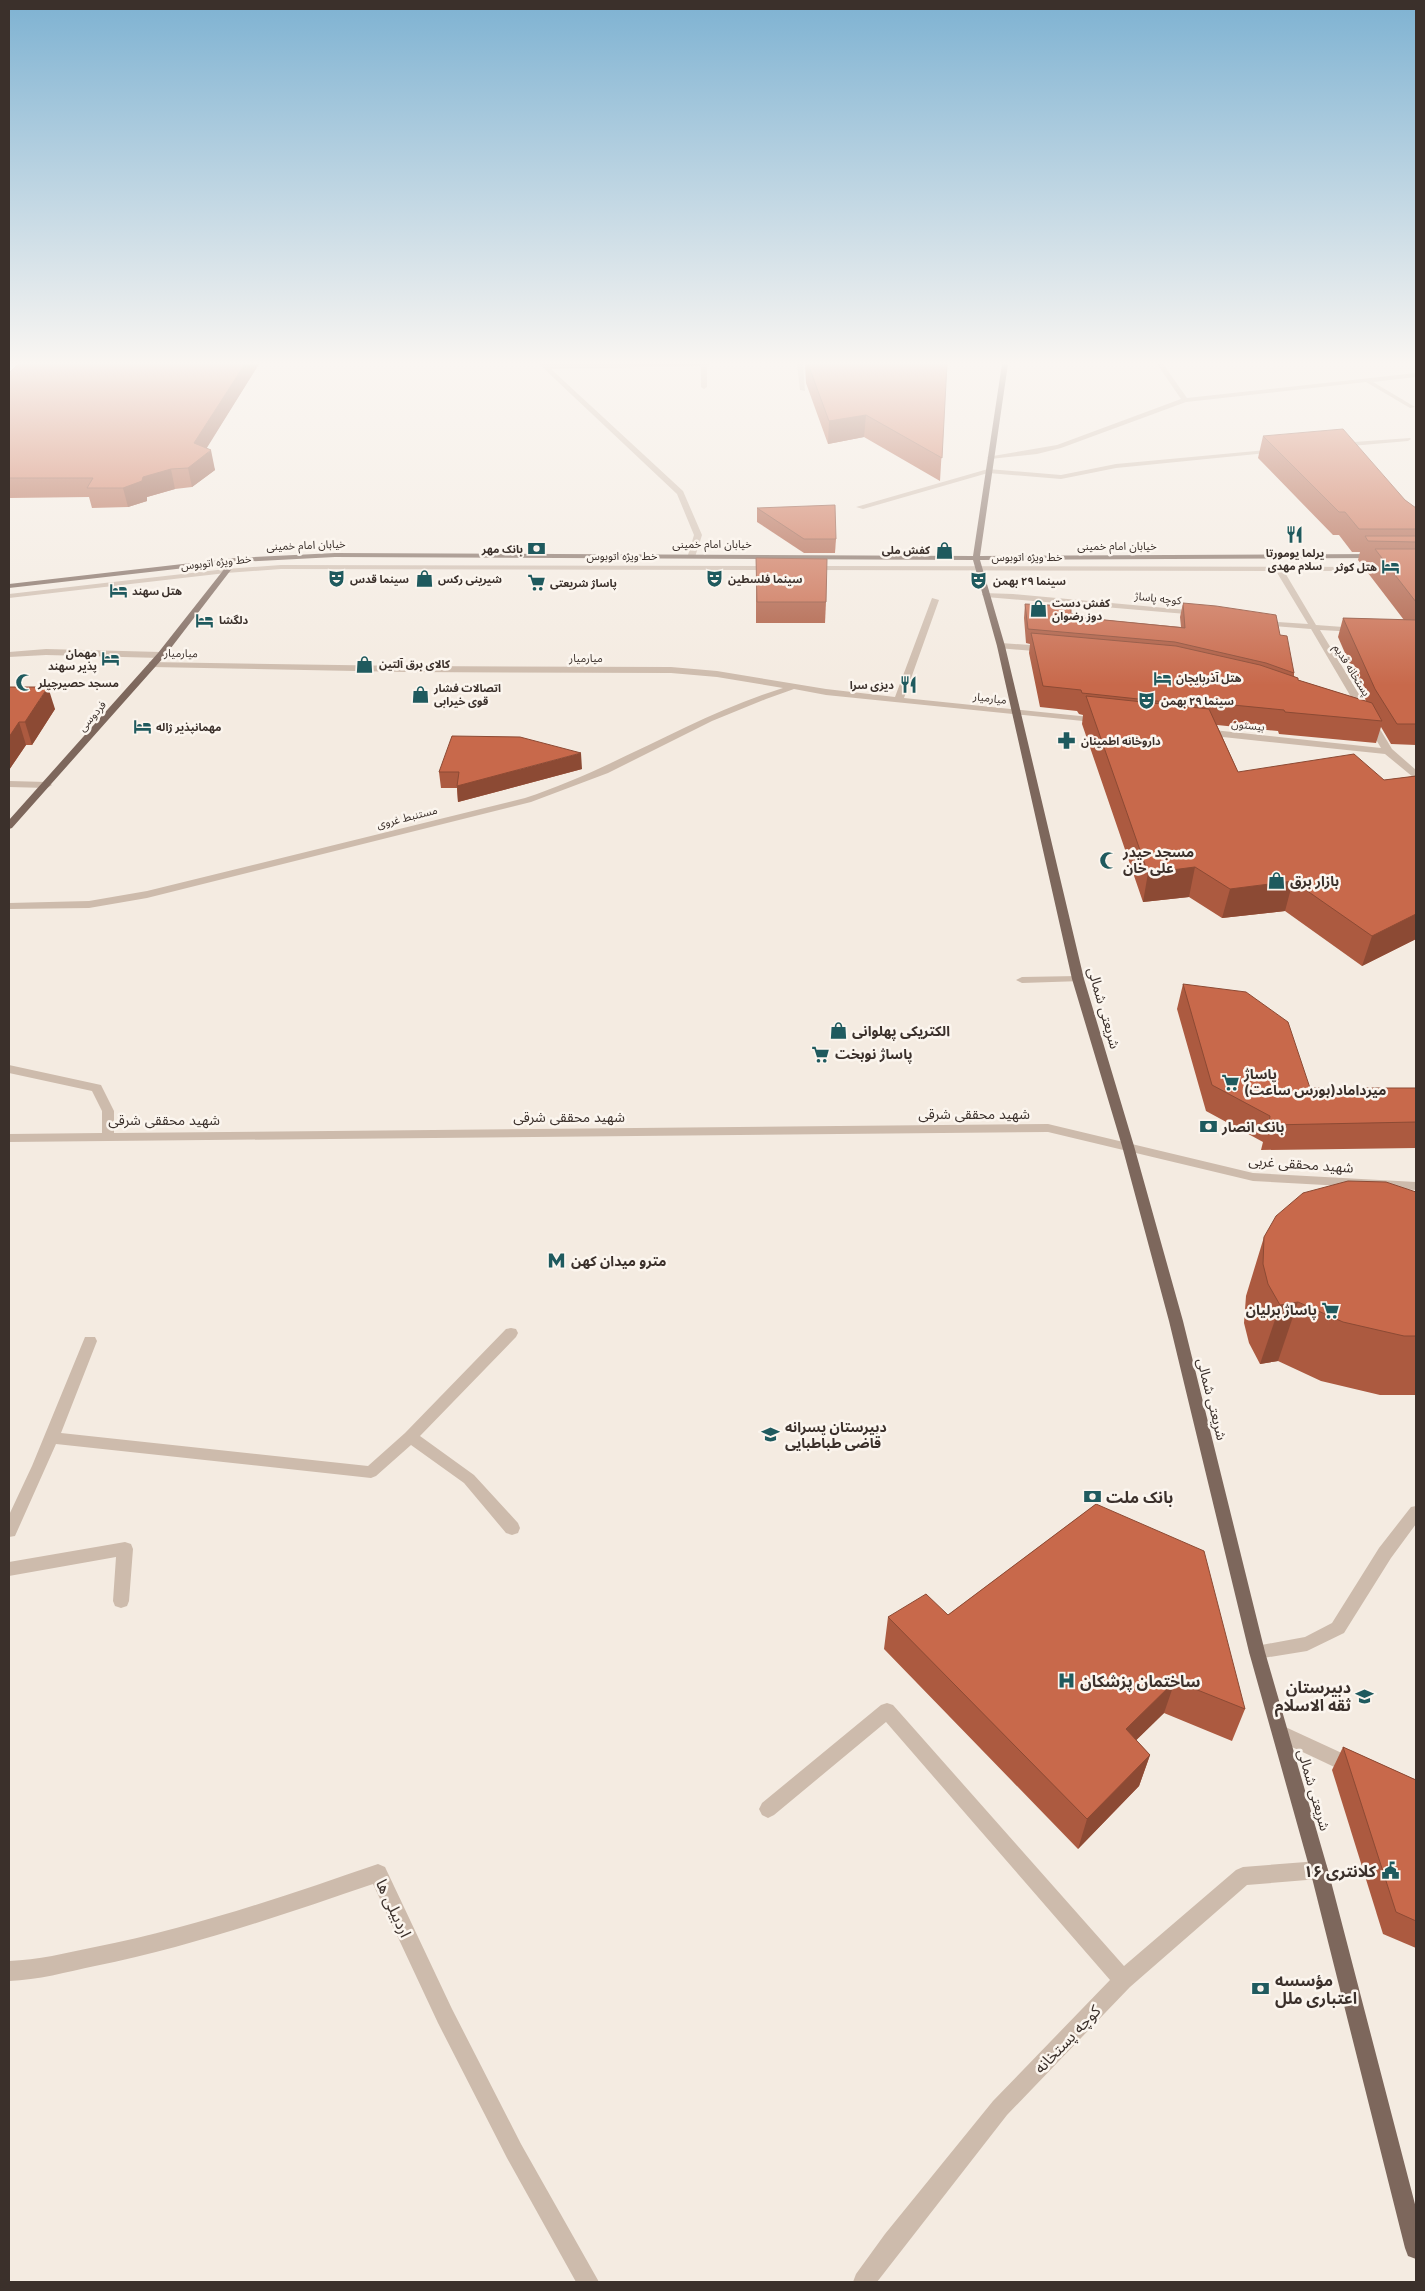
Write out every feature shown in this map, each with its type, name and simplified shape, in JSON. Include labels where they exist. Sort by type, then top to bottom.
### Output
[{"type":"main road","points":[[977,563],[988,471]]},
{"type":"main road","name":"خیابان امام خمینی","points":[[9,586],[235,560],[336,554],[692,555],[977,563],[1387,556]]},
{"type":"main road","name":"فردوسی","points":[[9,826],[161,655],[235,560]]},
{"type":"main road","name":"شریعتی شمالی","points":[[977,563],[1002,646],[1078,979],[1128,1146],[1176,1321],[1257,1652],[1319,1870],[1416,2248]]},
{"type":"street","points":[[656,471],[680,493],[698,535],[692,555]]},
{"type":"street","points":[[860,507],[988,471],[1061,477],[1091,471]]},
{"type":"street","name":"خط ویژه اتوبوس","points":[[803,568],[977,563],[1279,569],[1416,569]]},
{"type":"street","name":"خط ویژه اتوبوس","points":[[9,596],[226,571],[281,567],[783,568]]},
{"type":"street","name":"پستخانه قدیم","points":[[1279,569],[1388,751],[1416,775]]},
{"type":"street","name":"کوچه پاساژ","points":[[986,595],[1205,614]]},
{"type":"street","points":[[899,699],[935,600]]},
{"type":"street","points":[[1248,621],[1369,631]]},
{"type":"street","points":[[1002,646],[1052,650]]},
{"type":"street","points":[[9,655],[46,652],[161,655]]},
{"type":"street","name":"میارمیار","points":[[152,664],[406,669],[671,670],[726,676],[793,687],[1016,713]]},
{"type":"street","name":"مستنبط غروی","points":[[9,906],[59,906],[114,901],[250,869],[545,794],[603,771],[707,718],[793,687]]},
{"type":"street","points":[[1016,713],[1113,723]]},
{"type":"street","points":[[1352,714],[1370,721]]},
{"type":"street","name":"بیستون","points":[[1192,731],[1388,751]]},
{"type":"street","points":[[9,784],[47,784]]},
{"type":"street","points":[[1022,980],[1078,979]]},
{"type":"street","points":[[9,1068],[97,1088],[108,1111],[108,1136]]},
{"type":"street","name":"شهید محققی شرقی","points":[[9,1138],[1048,1128],[1128,1146]]},
{"type":"street","name":"شهید محققی غربی","points":[[1128,1146],[1253,1177],[1416,1186]]},
{"type":"street","points":[[51,1438],[372,1472],[410,1437],[510,1333]]},
{"type":"street","points":[[9,1531],[51,1438],[90,1341]]},
{"type":"street","points":[[410,1437],[469,1479],[512,1528]]},
{"type":"street","points":[[1257,1652],[1307,1644],[1338,1628],[1385,1553],[1416,1512]]},
{"type":"street","points":[[9,1569],[125,1549],[121,1602]]},
{"type":"street","points":[[768,1809],[887,1711],[1123,1980]]},
{"type":"street","points":[[1281,1733],[1362,1771]]},
{"type":"street","name":"کوچه پستخانه","points":[[864,2282],[892,2242],[1000,2108],[1123,1980],[1244,1876],[1319,1870]]},
{"type":"street","name":"اردبیلی ها","points":[[9,1971],[28,1970],[137,1950],[271,1909],[378,1872],[445,2016],[509,2142],[588,2282]]},
{"type":"building","points":[[9,471],[164,471],[143,477],[142,481],[123,488],[87,488],[93,478],[9,478]]},
{"type":"building","points":[[1298,471],[1380,471],[1405,500],[1416,508],[1416,529],[1359,529],[1345,512],[1339,512]]},
{"type":"building","points":[[835,505],[836,539],[804,539],[757,508]]},
{"type":"building","points":[[1365,536],[1416,536],[1416,542],[1368,541]]},
{"type":"building","points":[[1375,549],[1416,549],[1416,602]]},
{"type":"building","points":[[756,558],[827,559],[826,602],[757,602]]},
{"type":"building","points":[[1183,603],[1276,615],[1280,635],[1287,636],[1294,673],[1266,663],[1175,642],[1028,629],[1025,604],[1071,606],[1071,614],[1084,615],[1085,618],[1185,628]]},
{"type":"building","points":[[1343,618],[1416,620],[1416,724],[1397,724],[1375,689]]},
{"type":"building","points":[[1031,633],[1176,646],[1260,665],[1298,678],[1298,680],[1372,703],[1382,721],[1202,702],[1204,706],[1082,693],[1081,690],[1043,686]]},
{"type":"building","points":[[9,687],[48,687],[25,722],[19,722],[9,737]]},
{"type":"building","points":[[1086,696],[1209,709],[1238,772],[1354,754],[1384,780],[1416,776],[1416,914],[1372,936],[1293,881],[1230,889],[1195,867],[1148,873]]},
{"type":"building","points":[[452,736],[520,737],[581,753],[457,786],[459,772],[439,772]]},
{"type":"building","points":[[1183,984],[1246,992],[1288,1022],[1310,1088],[1416,1088],[1416,1122],[1269,1125],[1270,1116],[1212,1085]]},
{"type":"building","points":[[1348,1181],[1386,1182],[1416,1192],[1416,1336],[1404,1336],[1343,1322],[1298,1302],[1280,1305],[1268,1284],[1263,1264],[1264,1237],[1276,1216],[1303,1193]]},
{"type":"building","name":"ساختمان پزشکان","points":[[1096,1504],[1204,1551],[1245,1709],[1175,1681],[1126,1729],[1150,1755],[1087,1819],[888,1617],[926,1594],[948,1615]]},
{"type":"building","points":[[1343,1747],[1416,1780],[1416,1921],[1396,1912]]},
{"type":"place","name":"یرلما یومورتا سلام مهدی","points":[[1295,535]]},
{"type":"place","name":"بانک مهر","points":[[537,549]]},
{"type":"place","name":"کفش ملی","points":[[944,550]]},
{"type":"place","name":"هتل کوثر","points":[[1391,567]]},
{"type":"place","name":"سینما قدس","points":[[336,579]]},
{"type":"place","name":"شیرینی رکس","points":[[424,579]]},
{"type":"place","name":"سینما فلسطین","points":[[714,579]]},
{"type":"place","name":"سینما ٢٩ بهمن","points":[[979,581]]},
{"type":"place","name":"پاساژ شریعتی","points":[[536,583]]},
{"type":"place","name":"هتل سهند","points":[[118,591]]},
{"type":"place","name":"کفش دست دوز رضوان","points":[[1038,609]]},
{"type":"place","name":"دلگشا","points":[[205,620]]},
{"type":"place","name":"مهمان پذیر سهند","points":[[111,659]]},
{"type":"place","name":"کالای برق آلتین","points":[[365,664]]},
{"type":"place","name":"هتل آذربایجان","points":[[1162,678]]},
{"type":"place","name":"مسجد حصیرچیلر","points":[[24,683]]},
{"type":"place","name":"دیزی سرا","points":[[908,685]]},
{"type":"place","name":"اتصالات فشار قوی خیرابی","points":[[420,694]]},
{"type":"place","name":"سینما ۲۹ بهمن","points":[[1147,701]]},
{"type":"place","name":"مهمانپذیر ژاله","points":[[142,727]]},
{"type":"place","name":"داروخانه اطمینان","points":[[1067,741]]},
{"type":"place","name":"مسجد حیدر علی خان","points":[[1109,860]]},
{"type":"place","name":"بازار برق","points":[[1276,881]]},
{"type":"place","name":"الکتریکی پهلوانی","points":[[838,1031]]},
{"type":"place","name":"پاساژ نوبخت","points":[[821,1054]]},
{"type":"place","name":"پاساژ میرداماد(بورس ساعت)","points":[[1230,1082]]},
{"type":"place","name":"بانک انصار","points":[[1208,1127]]},
{"type":"place","name":"مترو میدان کهن","points":[[557,1261]]},
{"type":"place","name":"پاساژ برلیان","points":[[1331,1310]]},
{"type":"place","name":"دبیرستان پسرانه قاضی طباطبایی","points":[[771,1435]]},
{"type":"place","name":"بانک ملت","points":[[1092,1497]]},
{"type":"place","name":"ساختمان پزشکان","points":[[1066,1681]]},
{"type":"place","name":"دبیرستان ثقه الاسلام","points":[[1365,1696]]},
{"type":"place","name":"کلانتری ۱۶","points":[[1390,1871]]},
{"type":"place","name":"مؤسسه اعتباری ملل","points":[[1261,1989]]}]
